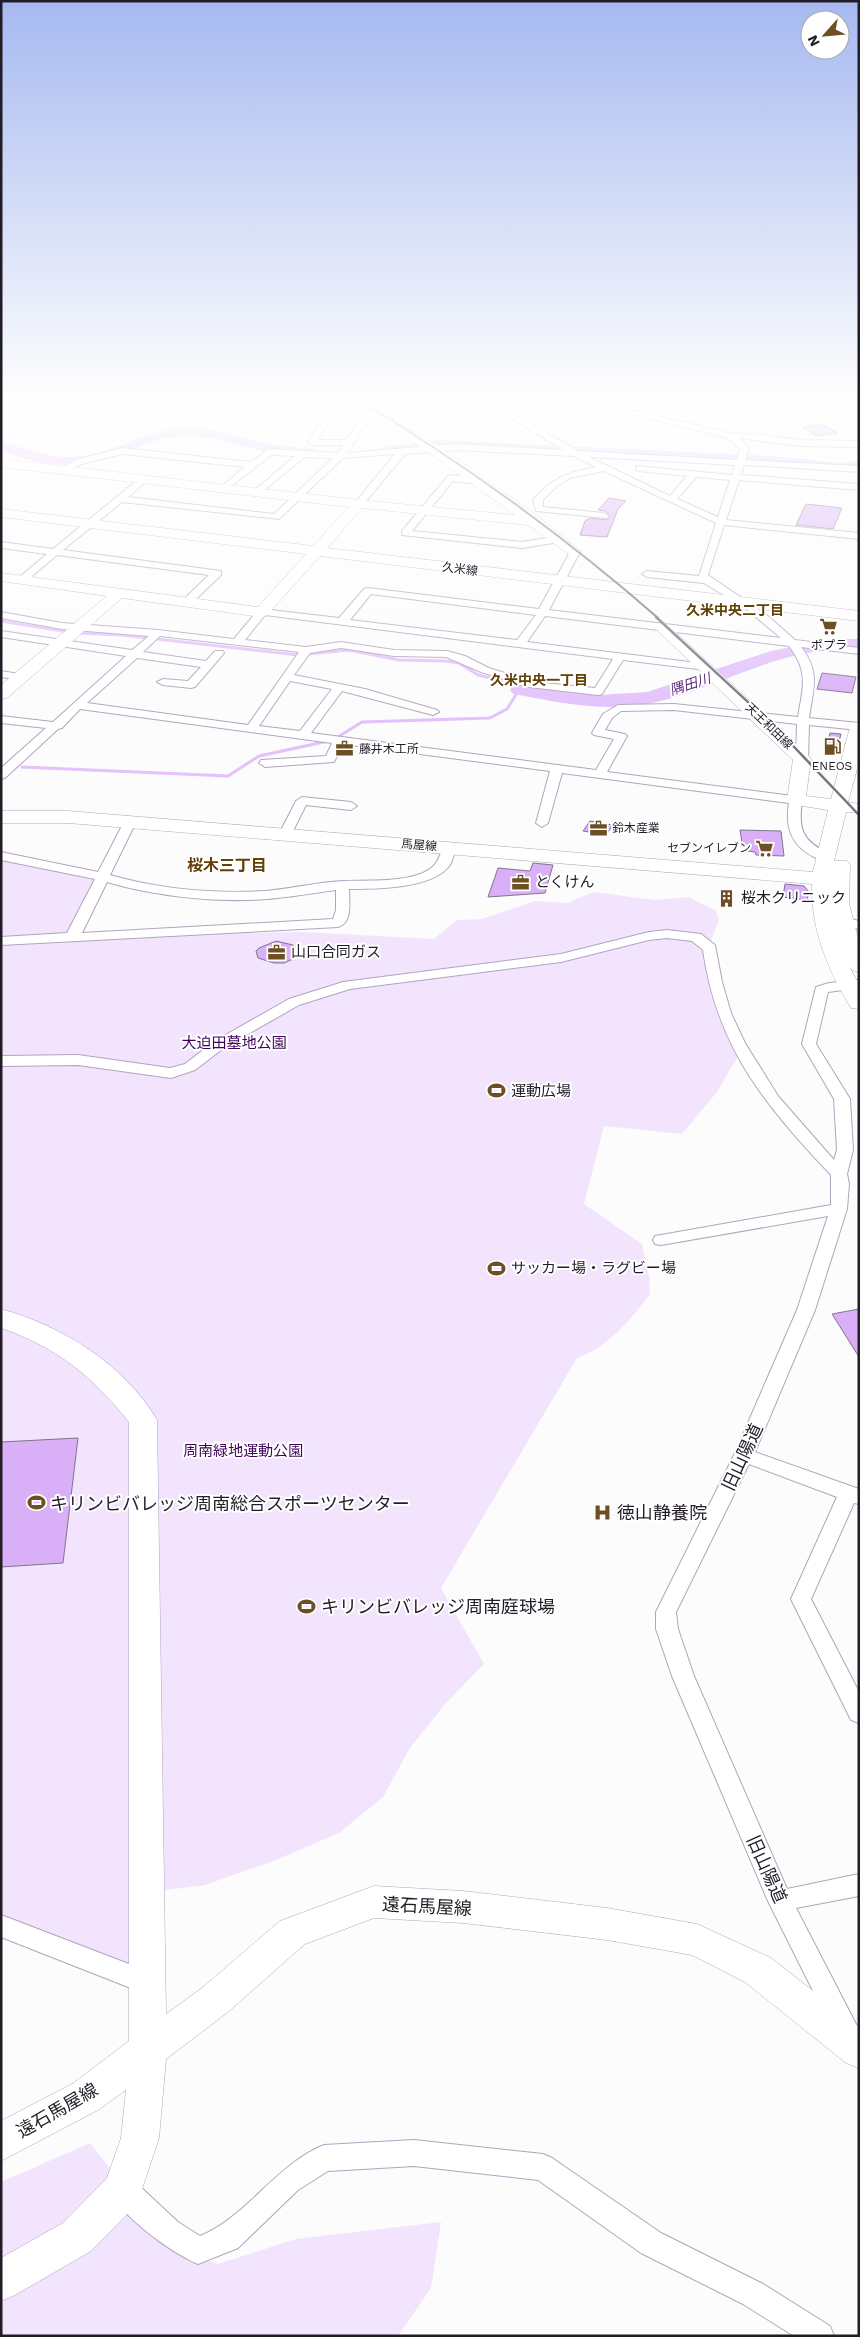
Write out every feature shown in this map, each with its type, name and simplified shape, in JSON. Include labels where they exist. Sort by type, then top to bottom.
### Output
[{"type":"street","points":[[21,580],[116,504]]},
{"type":"street","points":[[162,504],[272,518],[276,517],[289,504]]},
{"type":"street","points":[[237,642],[318,552],[340,522],[359,504]]},
{"type":"street","points":[[360,504],[425,510],[604,516]]},
{"type":"street","points":[[430,504],[405,533],[522,545],[559,539]]},
{"type":"street","points":[[518,504],[537,515],[559,539],[575,552],[542,613],[519,645]]},
{"type":"street","points":[[537,515],[538,504]]},
{"type":"street","points":[[680,504],[722,522],[859,536]]},
{"type":"street","points":[[706,580],[703,575],[704,568],[722,522],[727,504]]},
{"type":"street","name":"久米線","points":[[1,512],[559,582],[859,616]]},
{"type":"street","points":[[1,545],[217,573],[187,602]]},
{"type":"street","points":[[647,574],[706,580],[743,602],[799,649],[808,670],[810,688],[803,721],[802,759]]},
{"type":"street","points":[[1,577],[619,658],[706,667]]},
{"type":"street","points":[[342,622],[368,591],[662,628],[790,641],[859,651]]},
{"type":"street","points":[[1,694],[120,593]]},
{"type":"street","points":[[1,615],[77,628],[158,633],[306,650],[341,645],[394,654],[447,654],[461,658],[485,670],[533,686],[598,692],[619,658]]},
{"type":"street","name":"天王和田線","points":[[662,628],[706,667],[802,759],[796,800]]},
{"type":"street","points":[[1,775],[58,726],[158,633]]},
{"type":"street","points":[[416,654],[435,634]]},
{"type":"street","points":[[1,643],[6,635],[208,665]]},
{"type":"street","points":[[250,729],[306,650]]},
{"type":"street","points":[[163,682],[190,685],[219,653]]},
{"type":"street","points":[[1,674],[21,677]]},
{"type":"street","points":[[286,677],[365,692],[433,712]]},
{"type":"street","points":[[303,735],[339,688]]},
{"type":"street","points":[[80,706],[850,807]]},
{"type":"street","points":[[600,774],[621,736],[598,733],[607,716],[618,708],[674,707],[859,727],[850,807],[829,879],[822,919],[831,949],[853,984],[859,1003]]},
{"type":"street","points":[[1,719],[58,726]]},
{"type":"street","points":[[265,763],[330,759],[340,740]]},
{"type":"street","points":[[542,823],[557,768]]},
{"type":"street","points":[[859,788],[825,856],[829,879],[851,922],[850,948],[859,966]]},
{"type":"street","points":[[796,800],[792,821],[796,834],[810,850],[825,856]]},
{"type":"street","points":[[285,834],[302,801],[351,806]]},
{"type":"street","name":"馬屋線","points":[[1,817],[38,815],[829,879]]},
{"type":"street","points":[[73,936],[130,822]]},
{"type":"street","points":[[1,856],[103,877],[141,888],[236,896],[266,895],[342,885],[375,885],[416,879],[433,873],[444,864],[450,847]]},
{"type":"street","points":[[1,941],[338,923],[342,910],[342,885]]},
{"type":"street","points":[[1,1061],[78,1060],[171,1073],[190,1067],[220,1044],[294,1002],[348,985],[552,960],[649,936],[667,934],[696,937],[710,948],[719,999],[734,1038],[792,1126],[840,1174]]},
{"type":"street","name":"旧山陽道","points":[[853,984],[821,990],[810,1044],[842,1099],[852,1149],[840,1174],[839,1209],[806,1310],[744,1455],[666,1612],[667,1629],[683,1676],[780,1901],[858,2050]]},
{"type":"street","points":[[661,1240],[839,1209]]},
{"type":"street","points":[[1,1318],[25,1326],[72,1350],[100,1372],[143,1420],[147,1684],[146,1982],[148,2050],[140,2138],[123,2190],[77,2237],[1,2281]]},
{"type":"street","points":[[744,1455],[853,1495],[801,1598],[859,1714]]},
{"type":"street","points":[[780,1901],[859,1885]]},
{"type":"street","name":"遠石馬屋線","points":[[1,2142],[85,2098],[215,2000],[293,1932],[374,1902],[502,1911],[607,1924],[697,1940],[758,1970],[858,2050]]},
{"type":"street","points":[[1,1926],[146,1982]]},
{"type":"street","points":[[123,2190],[168,2232],[198,2250],[228,2238],[289,2181],[324,2158],[414,2153],[543,2167],[651,2243],[753,2294],[820,2336]]},
{"type":"green space","name":"周南緑地運動公園","points":[[1,858],[99,878],[68,936],[303,932],[434,939],[457,920],[482,919],[535,901],[567,903],[593,892],[655,900],[689,897],[716,911],[719,920],[709,945],[741,1051],[717,1092],[682,1134],[604,1126],[584,1204],[642,1244],[649,1277],[650,1294],[627,1323],[609,1340],[589,1353],[577,1358],[441,1588],[484,1664],[446,1703],[410,1748],[383,1797],[339,1833],[276,1860],[205,1885],[143,1893],[147,1980],[1,1927]]},
{"type":"green space","points":[[90,2143],[176,2252],[218,2264],[296,2239],[441,2222],[431,2288],[398,2336],[1,2336],[1,2182]]},
{"type":"building","points":[[603,504],[623,504],[618,509],[607,537],[580,535],[585,521],[590,518],[607,520],[610,517],[605,511],[598,510]]},
{"type":"building","points":[[806,504],[842,508],[833,529],[796,525]]},
{"type":"building","points":[[822,673],[856,677],[852,693],[817,689]]},
{"type":"building","name":"ENEOS","points":[[830,733],[841,734],[836,753],[825,752]]},
{"type":"building","name":"鈴木産業","points":[[590,821],[613,825],[606,835],[583,831]]},
{"type":"building","points":[[740,830],[781,831],[784,856],[756,855],[755,852],[747,851],[746,844],[742,843]]},
{"type":"building","name":"とくけん","points":[[533,863],[553,865],[545,893],[488,897],[498,868],[530,871]]},
{"type":"building","points":[[785,884],[804,886],[809,892],[807,900],[783,897]]},
{"type":"building","name":"山口合同ガス","points":[[276,941],[293,945],[299,951],[293,959],[284,963],[274,963],[258,958],[256,951],[259,948]]},
{"type":"building","points":[[859,1309],[859,1357],[832,1314]]},
{"type":"building","name":"キリンビバレッジ周南総合スポーツセンター","points":[[78,1438],[63,1563],[1,1567],[1,1442]]},
{"type":"waterway","points":[[1,621],[69,632]]},
{"type":"waterway","points":[[22,767],[228,776],[259,756],[333,740],[362,722],[490,718],[507,709],[519,690],[503,681],[478,675],[459,663],[445,661],[399,660],[349,650],[298,655],[122,635],[77,633]]},
{"type":"waterway","name":"隅田川","points":[[519,690],[583,700],[615,701],[647,698],[700,683],[751,664],[804,648],[831,644],[859,644]]},
{"type":"railway","points":[[516,504],[585,557],[658,618]]},
{"type":"railway","points":[[656,617],[776,728],[859,815]]},
{"type":"place","name":"ポプラ","points":[[829,626]]},
{"type":"place","name":"ENEOS","points":[[832,747]]},
{"type":"place","name":"藤井木工所","points":[[345,749]]},
{"type":"place","name":"鈴木産業","points":[[598,828]]},
{"type":"place","name":"セブンイレブン","points":[[765,848]]},
{"type":"place","name":"とくけん","points":[[521,882]]},
{"type":"place","name":"桜木クリニック","points":[[727,898]]},
{"type":"place","name":"山口合同ガス","points":[[277,952]]},
{"type":"place","name":"運動広場","points":[[497,1091]]},
{"type":"place","name":"サッカー場・ラグビー場","points":[[497,1268]]},
{"type":"place","name":"キリンビバレッジ周南総合スポーツセンター","points":[[36,1503]]},
{"type":"place","name":"徳山静養院","points":[[603,1512]]},
{"type":"place","name":"キリンビバレッジ周南庭球場","points":[[307,1606]]},
{"type":"district","name":"久米中央二丁目","points":[[735,610]]},
{"type":"district","name":"久米中央一丁目","points":[[539,680]]},
{"type":"district","name":"桜木三丁目","points":[[227,865]]},
{"type":"park label","name":"大迫田墓地公園","points":[[234,1043]]}]
